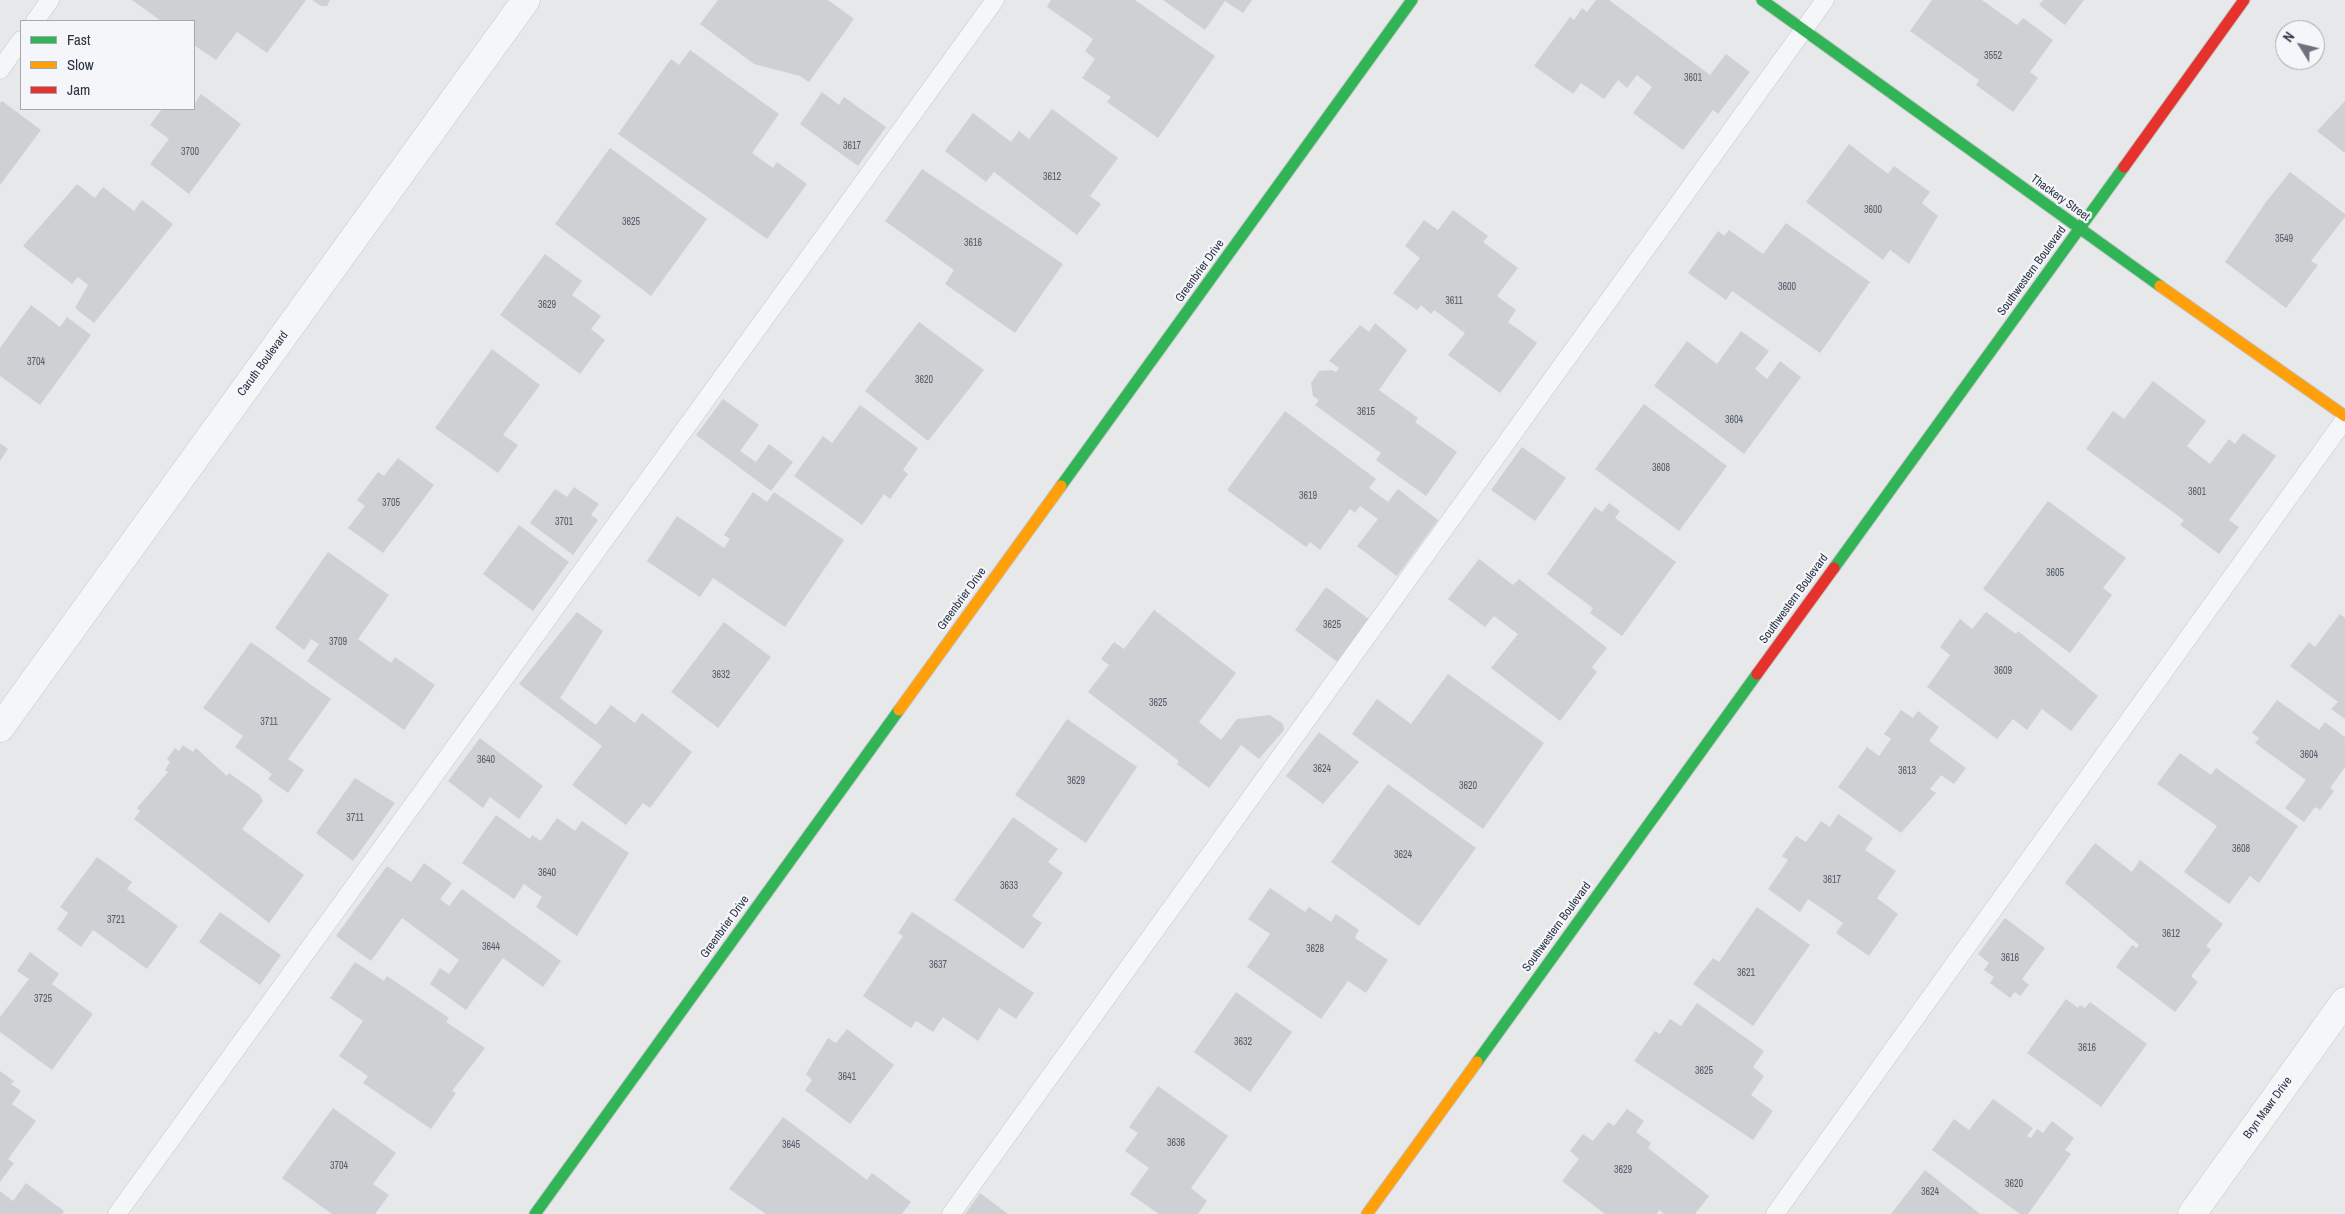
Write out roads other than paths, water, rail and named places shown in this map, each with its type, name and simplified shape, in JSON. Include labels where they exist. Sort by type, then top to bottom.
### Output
[{"type":"street","name":"Caruth Boulevard","points":[[0,728],[526,0]]},
{"type":"street","name":"Greenbrier Drive","points":[[535,1214],[1412,0]]},
{"type":"street","name":"Thackery Street","points":[[1762,0],[2345,418]]},
{"type":"street","name":"Southwestern Boulevard","points":[[1367,1214],[2244,0]]},
{"type":"street","name":"Bryn Mawr Drive","points":[[2192,1214],[2345,1001]]},
{"type":"lane","points":[[36,20],[50,0]]},
{"type":"lane","points":[[117,1214],[995,0]]},
{"type":"lane","points":[[951,1214],[1824,0]]},
{"type":"lane","points":[[0,70],[20,41]]},
{"type":"lane","points":[[1775,1214],[2345,418]]}]
